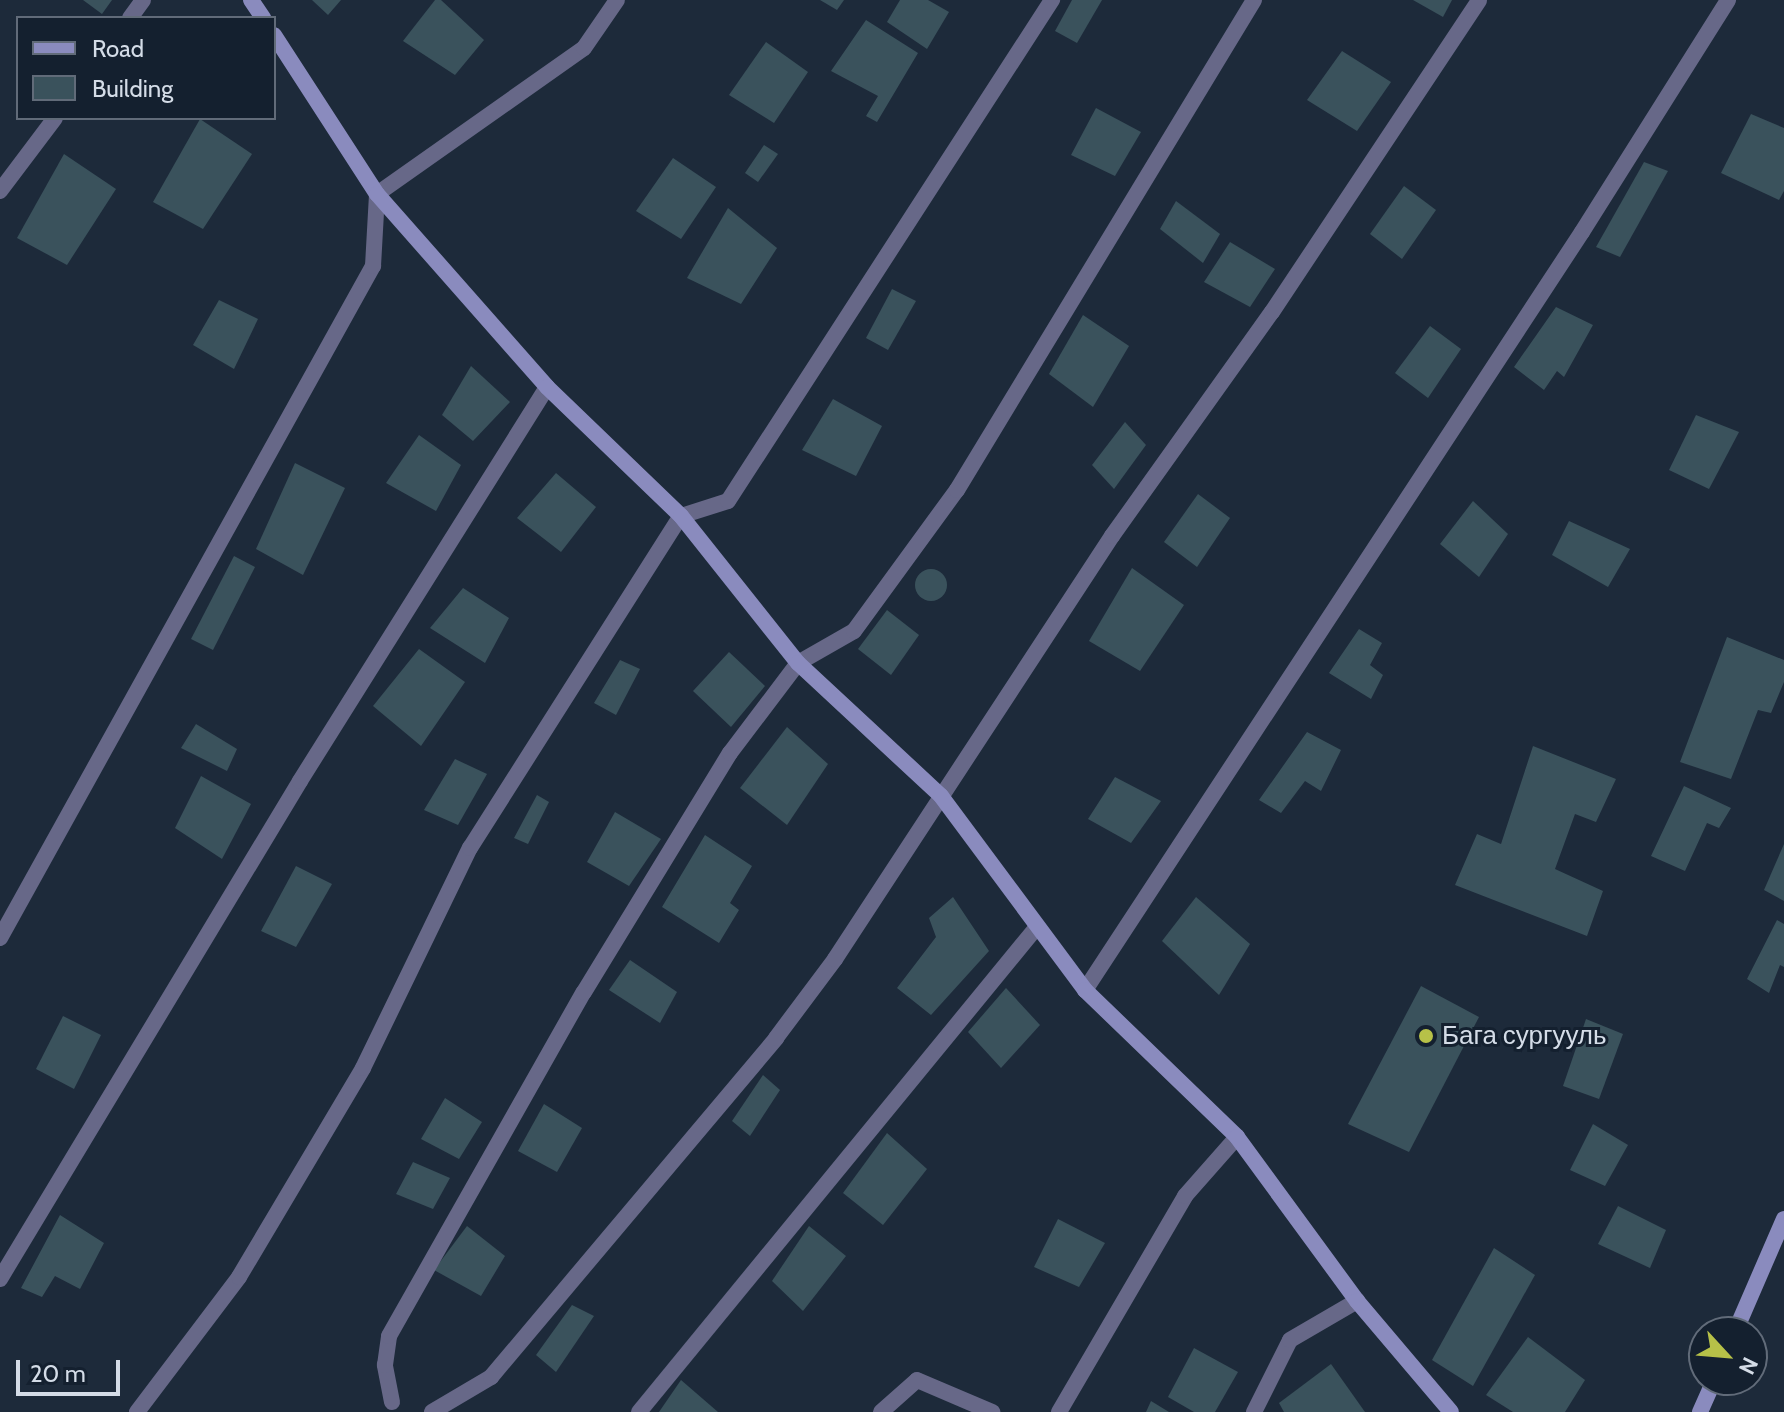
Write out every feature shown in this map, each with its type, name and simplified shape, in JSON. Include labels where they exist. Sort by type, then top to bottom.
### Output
[{"type":"street","points":[[377,194],[584,48],[617,0]]},
{"type":"street","points":[[137,1412],[239,1277],[363,1068],[470,848],[681,516],[728,501],[1052,0]]},
{"type":"street","points":[[392,1402],[385,1365],[389,1336],[584,992],[730,753],[798,663],[854,631],[957,490],[1254,0]]},
{"type":"street","points":[[432,1412],[491,1377],[776,1038],[1479,0]]},
{"type":"street","points":[[1085,990],[1565,259],[1728,0]]},
{"type":"street","points":[[276,38],[377,194],[547,387],[681,516],[798,663],[941,796],[1085,990],[1237,1137],[1357,1301],[1451,1412]]},
{"type":"street","points":[[0,191],[53,120]]},
{"type":"street","points":[[0,938],[373,266],[377,194]]},
{"type":"street","points":[[0,1279],[300,781],[547,387]]},
{"type":"street","points":[[639,1412],[1036,928]]},
{"type":"street","points":[[1059,1412],[1185,1196],[1237,1137]]},
{"type":"street","points":[[1742,1316],[1784,1219]]},
{"type":"street","points":[[1254,1412],[1290,1340],[1357,1301]]},
{"type":"street","points":[[881,1412],[917,1380],[992,1412]]},
{"type":"building","points":[[83,0],[112,0],[102,14]]},
{"type":"building","points":[[312,0],[341,0],[328,15]]},
{"type":"building","points":[[435,0],[441,0],[484,40],[455,75],[403,41]]},
{"type":"building","points":[[820,0],[844,0],[837,10]]},
{"type":"building","points":[[900,0],[928,0],[949,12],[927,49],[887,22]]},
{"type":"building","points":[[1072,0],[1102,0],[1077,43],[1055,31]]},
{"type":"building","points":[[1413,0],[1452,0],[1443,17]]},
{"type":"building","points":[[866,20],[918,53],[877,122],[866,116],[878,96],[831,71]]},
{"type":"building","points":[[766,42],[808,72],[774,123],[729,95]]},
{"type":"building","points":[[1342,51],[1391,82],[1357,131],[1307,100]]},
{"type":"building","points":[[1096,108],[1141,132],[1115,176],[1071,155]]},
{"type":"building","points":[[1751,114],[1784,128],[1784,191],[1779,200],[1721,173]]},
{"type":"building","points":[[199,120],[252,154],[203,229],[153,202]]},
{"type":"building","points":[[764,145],[778,154],[758,182],[745,173]]},
{"type":"building","points":[[64,154],[116,189],[67,265],[17,238]]},
{"type":"building","points":[[673,158],[716,187],[681,239],[636,211]]},
{"type":"building","points":[[1644,162],[1668,171],[1620,257],[1596,247]]},
{"type":"building","points":[[1404,186],[1436,210],[1402,259],[1370,234]]},
{"type":"building","points":[[1176,201],[1220,234],[1203,263],[1160,229]]},
{"type":"building","points":[[728,208],[777,248],[741,304],[687,278]]},
{"type":"building","points":[[1230,242],[1275,269],[1250,307],[1204,282]]},
{"type":"building","points":[[892,289],[916,301],[888,350],[866,338]]},
{"type":"building","points":[[219,300],[258,319],[234,369],[193,345]]},
{"type":"building","points":[[1556,307],[1593,325],[1564,377],[1557,371],[1544,390],[1514,367]]},
{"type":"building","points":[[1083,315],[1129,346],[1093,407],[1049,374]]},
{"type":"building","points":[[1430,326],[1461,349],[1428,398],[1395,373]]},
{"type":"building","points":[[471,366],[510,402],[473,441],[442,415]]},
{"type":"building","points":[[833,399],[882,426],[856,476],[802,450]]},
{"type":"building","points":[[1696,415],[1739,432],[1709,489],[1669,470]]},
{"type":"building","points":[[1125,422],[1146,445],[1114,489],[1092,465]]},
{"type":"building","points":[[419,435],[461,465],[436,511],[386,483]]},
{"type":"building","points":[[295,463],[345,488],[303,575],[256,549]]},
{"type":"building","points":[[556,473],[596,507],[561,552],[517,518]]},
{"type":"building","points":[[1198,494],[1230,518],[1197,567],[1164,542]]},
{"type":"building","points":[[1473,501],[1508,534],[1479,577],[1440,544]]},
{"type":"building","points":[[1569,521],[1630,549],[1608,587],[1552,555]]},
{"type":"building","points":[[234,556],[255,567],[213,650],[191,639]]},
{"type":"building","points":[[1132,568],[1184,605],[1140,671],[1089,641]]},
{"type":"building","points":[[931,569],[942,574],[947,585],[942,596],[931,601],[920,596],[915,585],[920,574]]},
{"type":"building","points":[[463,588],[509,618],[485,663],[430,628]]},
{"type":"building","points":[[887,610],[919,635],[891,675],[858,649]]},
{"type":"building","points":[[1359,629],[1382,643],[1370,665],[1383,675],[1371,699],[1329,673]]},
{"type":"building","points":[[1727,637],[1784,660],[1784,682],[1771,713],[1758,710],[1731,779],[1680,762]]},
{"type":"building","points":[[419,649],[465,682],[421,746],[373,706]]},
{"type":"building","points":[[729,652],[765,686],[731,727],[693,691]]},
{"type":"building","points":[[620,660],[640,669],[616,715],[594,703]]},
{"type":"building","points":[[196,724],[237,749],[227,771],[181,748]]},
{"type":"building","points":[[787,727],[828,764],[787,825],[740,788]]},
{"type":"building","points":[[1307,732],[1341,750],[1321,791],[1305,781],[1281,813],[1259,800]]},
{"type":"building","points":[[1533,746],[1616,779],[1596,822],[1575,814],[1555,869],[1603,891],[1587,936],[1455,885],[1477,834],[1501,844]]},
{"type":"building","points":[[455,759],[487,774],[458,825],[424,810]]},
{"type":"building","points":[[201,776],[251,804],[222,859],[175,828]]},
{"type":"building","points":[[1115,777],[1161,801],[1131,843],[1088,819]]},
{"type":"building","points":[[1684,786],[1731,808],[1719,828],[1707,823],[1685,871],[1651,856]]},
{"type":"building","points":[[537,795],[549,802],[528,844],[514,838]]},
{"type":"building","points":[[615,812],[661,839],[629,886],[587,862]]},
{"type":"building","points":[[705,835],[752,866],[730,903],[739,910],[719,943],[662,907]]},
{"type":"building","points":[[1784,844],[1784,901],[1764,890]]},
{"type":"building","points":[[296,866],[332,884],[296,947],[261,931]]},
{"type":"building","points":[[953,897],[989,951],[931,1015],[897,988],[936,937],[929,918]]},
{"type":"building","points":[[1196,897],[1250,944],[1219,995],[1162,941]]},
{"type":"building","points":[[1777,920],[1784,924],[1784,967],[1780,965],[1769,993],[1747,979]]},
{"type":"building","points":[[630,960],[677,992],[660,1023],[609,990]]},
{"type":"building","points":[[1421,986],[1479,1017],[1409,1152],[1348,1124]]},
{"type":"building","points":[[1006,988],[1040,1025],[1001,1068],[968,1032]]},
{"type":"building","points":[[63,1016],[101,1035],[74,1089],[36,1069]]},
{"type":"building","points":[[1586,1019],[1623,1034],[1599,1099],[1563,1086]]},
{"type":"building","points":[[763,1075],[780,1090],[750,1136],[732,1121]]},
{"type":"building","points":[[445,1098],[482,1122],[459,1159],[421,1139]]},
{"type":"building","points":[[544,1104],[582,1128],[557,1172],[518,1151]]},
{"type":"building","points":[[1593,1124],[1628,1145],[1605,1186],[1570,1170]]},
{"type":"building","points":[[887,1133],[927,1169],[883,1225],[843,1193]]},
{"type":"building","points":[[413,1162],[450,1178],[433,1209],[396,1194]]},
{"type":"building","points":[[1618,1206],[1666,1230],[1650,1268],[1598,1244]]},
{"type":"building","points":[[60,1215],[104,1243],[80,1289],[55,1276],[42,1297],[21,1288]]},
{"type":"building","points":[[1058,1219],[1105,1243],[1079,1287],[1034,1267]]},
{"type":"building","points":[[467,1226],[505,1256],[481,1296],[434,1270]]},
{"type":"building","points":[[809,1226],[846,1256],[803,1311],[772,1281]]},
{"type":"building","points":[[1494,1248],[1535,1275],[1473,1386],[1432,1360]]},
{"type":"building","points":[[572,1305],[594,1316],[556,1372],[536,1355]]},
{"type":"building","points":[[1528,1337],[1585,1380],[1565,1412],[1513,1412],[1486,1395]]},
{"type":"building","points":[[1194,1348],[1238,1372],[1215,1412],[1194,1412],[1168,1397]]},
{"type":"building","points":[[1331,1364],[1365,1412],[1284,1412],[1279,1403]]},
{"type":"building","points":[[681,1380],[718,1412],[659,1412]]},
{"type":"building","points":[[1151,1401],[1169,1412],[1146,1412]]},
{"type":"place","name":"Бага сургууль","points":[[1426,1036]]}]
